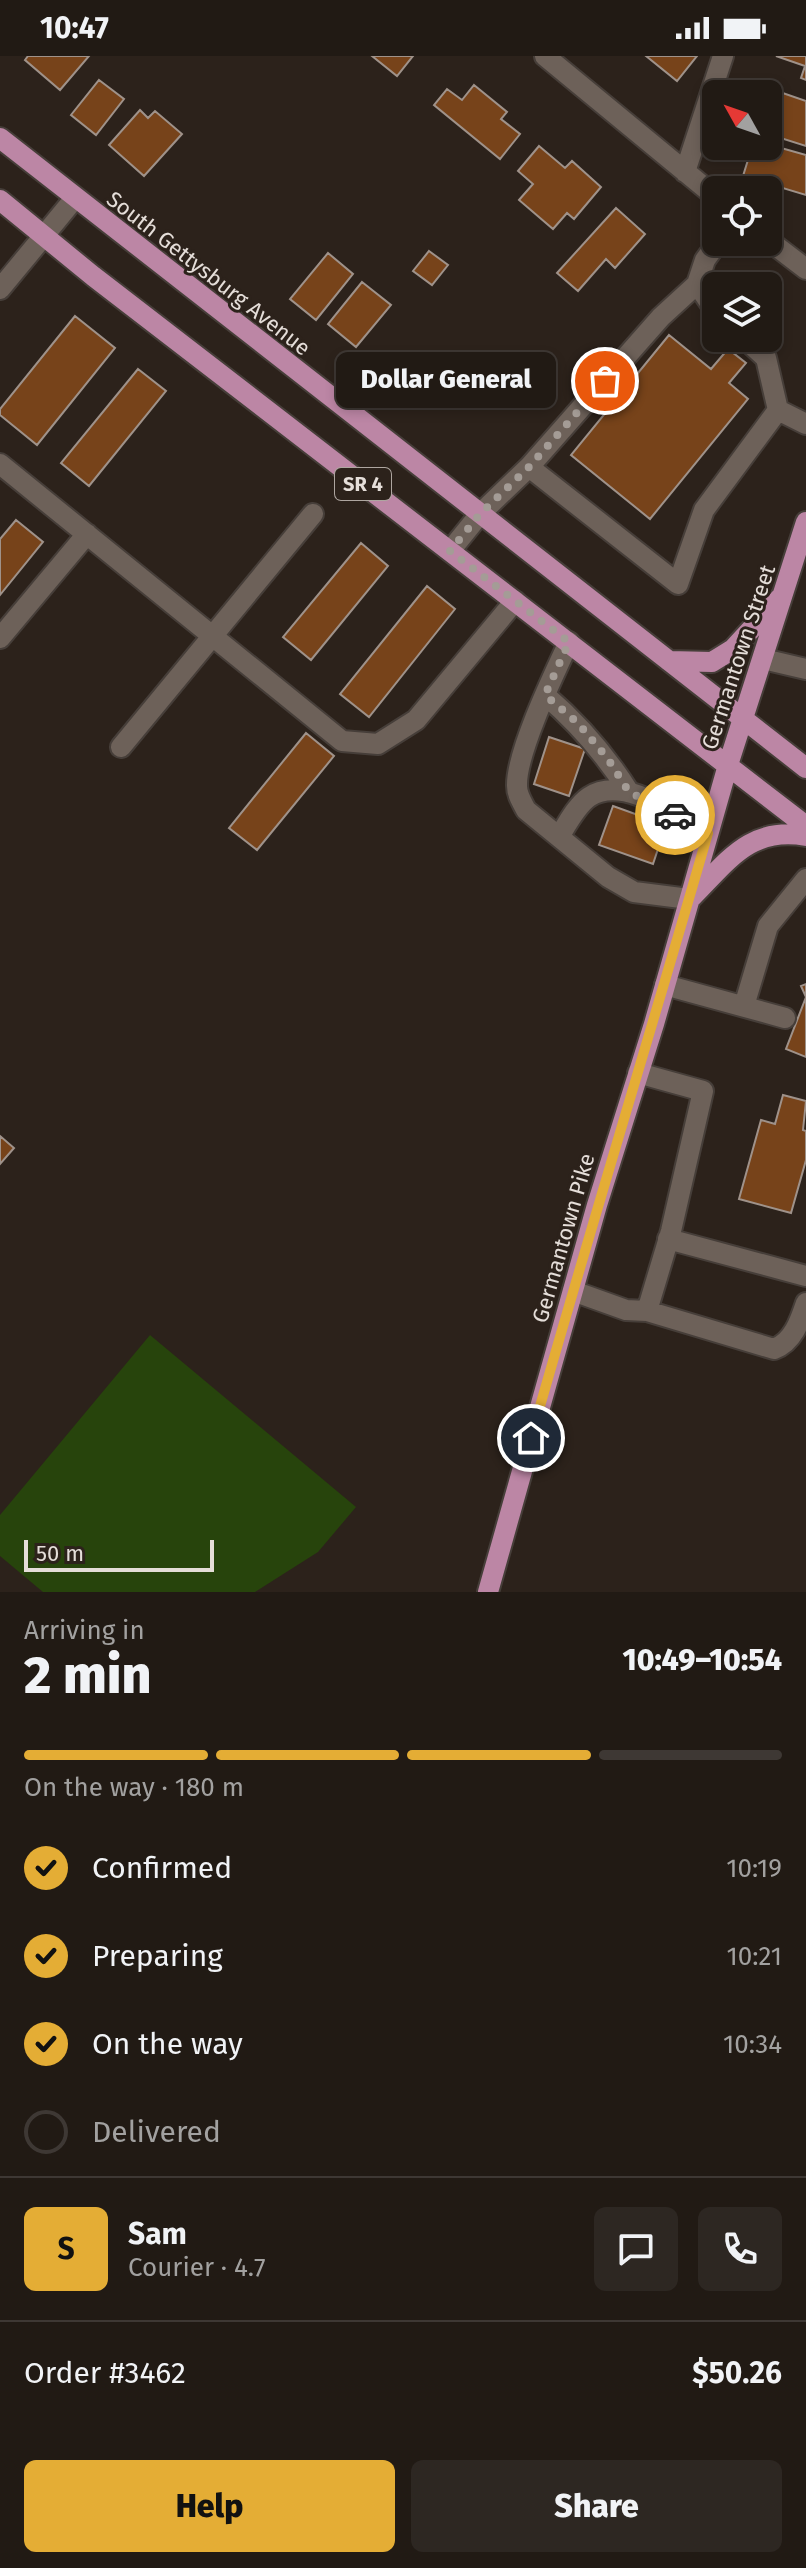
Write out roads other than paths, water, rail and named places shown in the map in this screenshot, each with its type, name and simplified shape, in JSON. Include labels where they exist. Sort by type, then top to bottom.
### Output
[{"type":"main road","name":"South Gettysburg Avenue","points":[[0,138],[806,768]]},
{"type":"main road","name":"SR 4","points":[[0,200],[728,765]]},
{"type":"main road","name":"Germantown Street","points":[[689,899],[728,765],[785,592],[799,570],[806,522]]},
{"type":"main road","points":[[669,661],[712,662],[733,649],[785,592]]},
{"type":"main road","points":[[728,765],[806,826]]},
{"type":"main road","points":[[689,899],[756,838],[791,833],[806,836]]},
{"type":"main road","name":"Germantown Pike","points":[[488,1592],[689,899]]},
{"type":"street","points":[[545,56],[702,186]]},
{"type":"street","points":[[685,172],[723,56]]},
{"type":"street","points":[[0,289],[75,198]]},
{"type":"street","points":[[782,251],[806,269]]},
{"type":"street","points":[[450,551],[480,514],[529,467],[661,317],[697,284],[708,256]]},
{"type":"street","points":[[697,284],[702,291]]},
{"type":"street","points":[[529,467],[678,584],[704,510],[778,410],[766,358],[759,352]]},
{"type":"street","points":[[778,410],[806,424]]},
{"type":"street","points":[[0,464],[342,741],[378,744],[416,720],[515,601]]},
{"type":"street","points":[[121,747],[313,514]]},
{"type":"street","points":[[0,638],[87,534]]},
{"type":"street","points":[[569,642],[545,695],[517,784],[526,810],[608,877],[634,892],[689,899]]},
{"type":"street","points":[[763,659],[806,669]]},
{"type":"street","points":[[545,695],[578,723],[608,759],[629,792]]},
{"type":"street","points":[[559,837],[586,799],[602,790],[629,792],[708,833]]},
{"type":"street","points":[[744,1006],[768,926],[806,879]]},
{"type":"street","points":[[665,985],[785,1018]]},
{"type":"street","points":[[638,1073],[703,1091],[668,1239],[647,1311]]},
{"type":"street","points":[[668,1239],[806,1276]]},
{"type":"street","points":[[573,1291],[626,1310],[647,1311],[774,1349],[782,1346],[795,1330],[806,1303]]},
{"type":"place","name":"Dollar General","points":[[605,381]]}]
